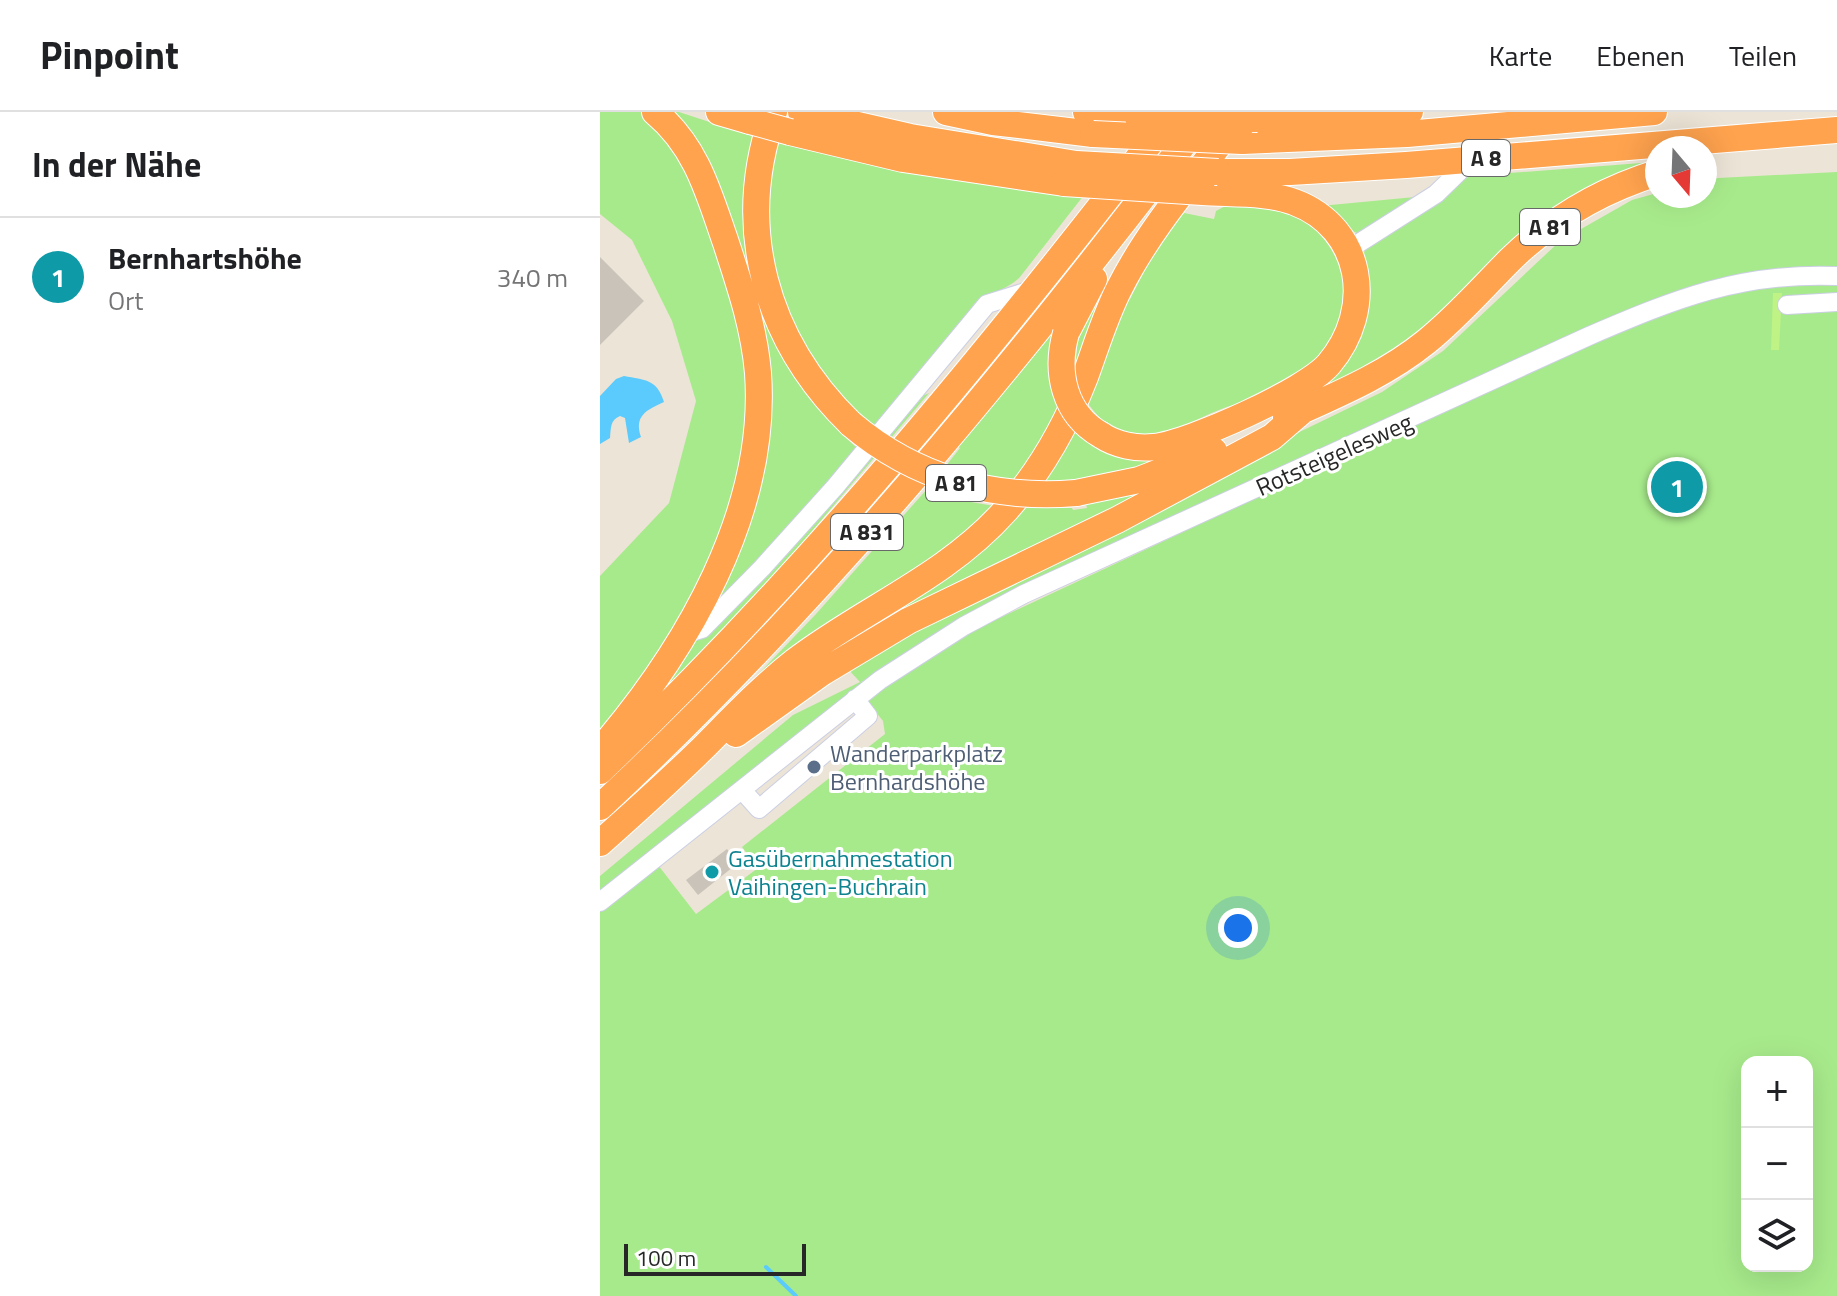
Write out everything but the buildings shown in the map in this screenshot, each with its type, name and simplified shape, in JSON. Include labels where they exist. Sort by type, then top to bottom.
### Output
[{"type":"highway","points":[[600,750],[648,689],[682,635],[722,556],[746,489],[757,429],[758,372],[745,300],[702,174],[685,142],[655,112]]},
{"type":"highway","points":[[719,112],[779,119]]},
{"type":"highway","name":"A 8","points":[[946,112],[993,122],[1109,117],[1242,141],[1407,134],[1654,112]]},
{"type":"highway","name":"A 831","points":[[600,771],[687,687],[813,553],[1035,289],[1174,112]]},
{"type":"highway","name":"A 831","points":[[600,807],[703,708],[813,592],[966,415],[1208,112]]},
{"type":"highway","points":[[1109,117],[1338,117],[1410,112]]},
{"type":"highway","points":[[600,843],[788,667],[833,635],[933,575],[974,542],[1005,511],[1059,435],[1112,305],[1132,265],[1251,115]]},
{"type":"highway","name":"A 8","points":[[779,119],[903,159],[1070,174],[1211,182],[1290,172],[1837,130]]},
{"type":"highway","name":"A 81","points":[[779,119],[761,161],[756,199],[758,244],[765,283],[778,321],[798,360],[826,398],[851,424],[907,462],[956,483],[1020,494],[1076,493],[1162,472],[1301,412],[1375,376],[1413,352],[1445,326],[1527,245],[1565,217],[1617,188],[1645,178]]},
{"type":"highway","points":[[1717,153],[1752,137]]},
{"type":"highway","points":[[1111,236],[1098,271],[1066,333],[1060,368],[1064,390],[1079,417],[1114,442],[1135,447],[1169,445],[1280,397],[1327,366],[1354,322],[1356,276],[1348,250],[1323,218],[1292,201],[1211,182]]},
{"type":"highway","points":[[664,785],[690,773],[777,703],[890,631],[1104,526],[1261,443],[1301,412]]},
{"type":"lane","points":[[1348,250],[1436,194],[1471,160]]},
{"type":"lane","points":[[1785,276],[1791,305],[1837,302]]},
{"type":"lane","name":"Rotsteigelesweg","points":[[600,902],[855,699],[964,626],[1092,562],[1637,316],[1716,287],[1748,280],[1837,276]]},
{"type":"lane","points":[[682,635],[702,629],[762,568],[844,476],[987,304],[1035,289]]},
{"type":"green space","points":[[600,112],[645,112],[682,150],[748,343],[745,467],[691,609],[600,736],[600,576],[669,503],[696,401],[672,321],[632,240],[600,214]]},
{"type":"green space","points":[[666,112],[679,112],[752,136],[743,215],[751,282],[761,314],[775,344],[811,400],[857,448],[703,622],[720,574],[762,370]]},
{"type":"green space","points":[[772,141],[932,175],[1030,188],[1030,192],[1084,195],[1020,277],[973,305],[973,311],[875,429],[850,410],[798,338],[766,253]]},
{"type":"green space","points":[[1645,163],[1645,169],[1399,351],[1297,403],[1115,476],[1037,484],[1070,429],[1095,447],[1098,444],[1120,453],[1320,382],[1365,250],[1470,176]]},
{"type":"green space","points":[[1837,172],[1837,1296],[600,1296],[600,876],[793,715],[860,682],[847,668],[1262,450],[1382,392],[1443,351],[1560,241],[1632,200],[1645,196],[1645,208],[1717,208],[1717,178]],"holes":[[[1384,438],[948,642],[870,693],[861,682],[980,613]],[[857,688],[883,721],[885,734],[742,847],[758,868],[696,914],[651,856]]]},
{"type":"green space","points":[[1415,197],[1359,234],[1344,227],[1320,206]]},
{"type":"green space","points":[[1229,204],[1292,215],[1317,231],[1330,247],[1339,265],[1344,305],[1331,343],[1299,374],[1255,397],[1177,428],[1148,435],[1113,428],[1099,417],[1084,398],[1120,300],[1130,299],[1144,272],[1138,263],[1179,212],[1214,219],[1216,211]]},
{"type":"green space","points":[[1773,293],[1782,293],[1779,350],[1771,350]]},
{"type":"green space","points":[[1102,295],[1075,370],[1078,336]]},
{"type":"green space","points":[[1061,321],[1062,411],[1020,483],[945,467],[958,447]]},
{"type":"green space","points":[[929,393],[790,557],[713,641],[647,706],[680,650],[710,632],[916,399]]},
{"type":"green space","points":[[1171,481],[794,671],[1017,508],[1087,508],[1086,504],[1134,494]]},
{"type":"green space","points":[[928,488],[971,502],[1000,507],[697,738],[816,614]]},
{"type":"water","points":[[624,376],[654,385],[664,402],[640,419],[641,437],[629,443],[625,418],[620,416],[613,422],[610,438],[600,444],[600,396],[616,379]]},
{"type":"waterway","points":[[766,1267],[796,1296]]},
{"type":"place","name":"Bernhartshöhe","points":[[1677,487]]},
{"type":"place","name":"Wanderparkplatz Bernhardshöhe","points":[[814,767]]},
{"type":"place","name":"Gasübernahmestation Vaihingen-Buchrain","points":[[712,872]]}]
